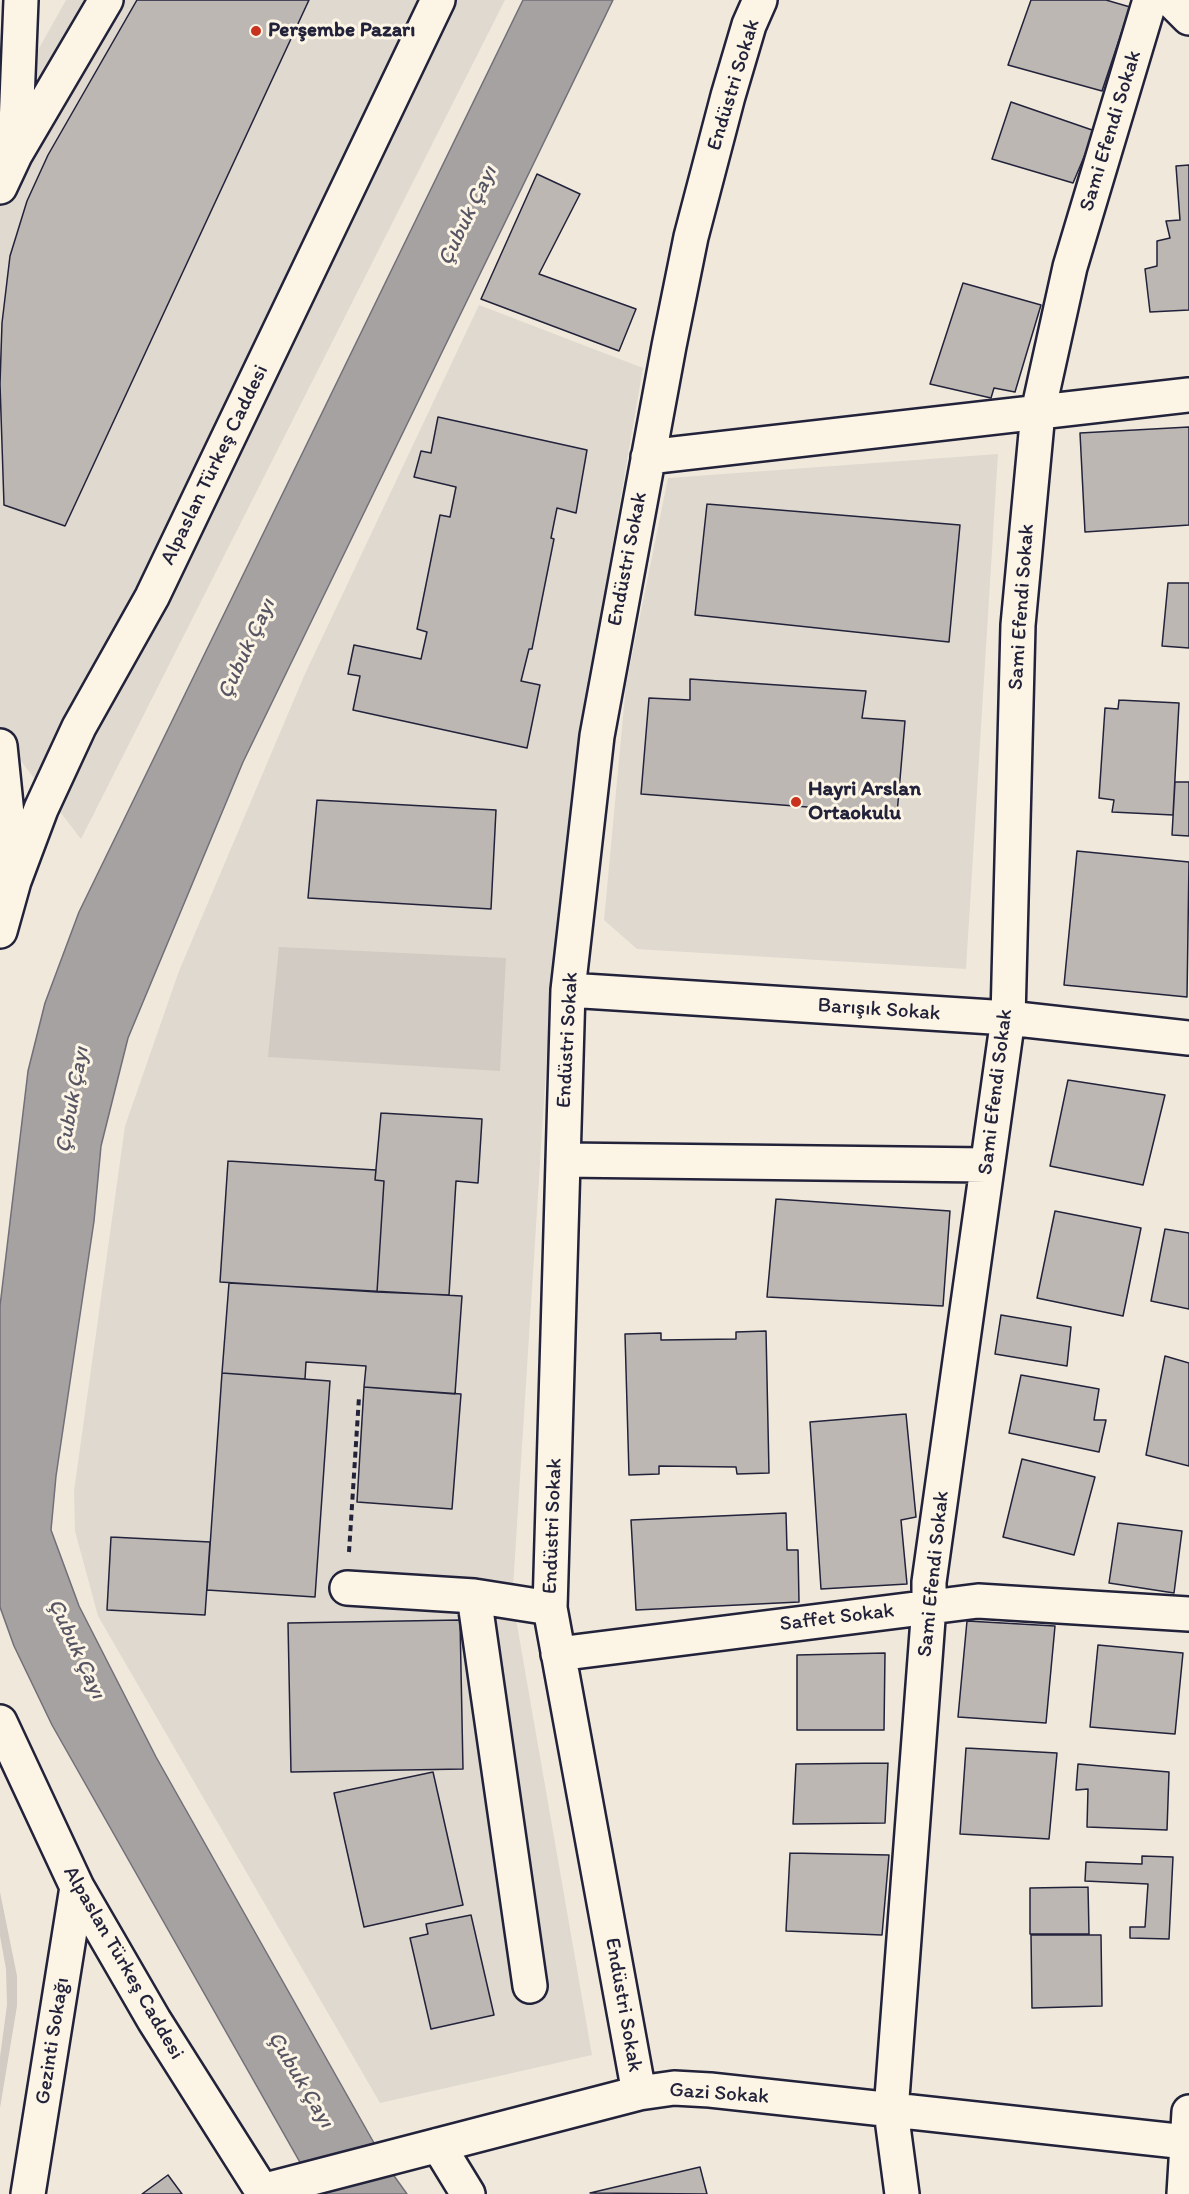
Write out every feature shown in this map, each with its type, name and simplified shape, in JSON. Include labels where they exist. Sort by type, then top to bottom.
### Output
[{"type":"street","points":[[15,155],[21,0]]},
{"type":"street","points":[[0,187],[15,155],[106,0]]},
{"type":"street","name":"Alpaslan Türkeş Caddesi","points":[[0,931],[14,881],[41,809],[79,727],[152,597],[438,0]]},
{"type":"street","name":"Endüstri Sokak","points":[[639,2093],[550,1608],[568,990],[597,736],[648,457],[691,237],[743,45],[760,0]]},
{"type":"street","name":"Sami Efendi Sokak","points":[[902,2194],[891,2111],[929,1606],[928,1582],[1008,1018],[1018,625],[1038,412],[1070,267],[1150,0]]},
{"type":"street","points":[[1171,0],[1189,18]]},
{"type":"street","points":[[648,457],[1189,395]]},
{"type":"street","points":[[0,746],[14,881]]},
{"type":"street","name":"Barışık Sokak","points":[[568,990],[1008,1018],[1189,1038]]},
{"type":"street","points":[[563,1161],[987,1166]]},
{"type":"street","points":[[347,1588],[474,1596],[550,1608]]},
{"type":"street","points":[[474,1596],[530,1986]]},
{"type":"street","name":"Saffet Sokak","points":[[558,1654],[978,1601],[1189,1614]]},
{"type":"street","name":"Alpaslan Türkeş Caddesi","points":[[0,1722],[77,1887],[154,2020],[263,2192]]},
{"type":"street","name":"Gezinti Sokağı","points":[[28,2194],[77,1887]]},
{"type":"street","name":"Gazi Sokak","points":[[263,2192],[639,2093],[674,2088],[710,2090],[891,2111],[1188,2127]]},
{"type":"street","points":[[1184,2194],[1188,2127]]},
{"type":"street","points":[[438,2145],[468,2194]]},
{"type":"path","points":[[347,1588],[358,1397]]},
{"type":"shaded area","points":[[66,0],[505,0],[81,839],[0,734],[0,118]]},
{"type":"shaded area","points":[[479,305],[643,368],[574,769],[551,990],[513,1588],[516,1619],[592,2055],[380,2103],[98,1616],[75,1531],[74,1491],[125,1126],[179,971],[304,676]]},
{"type":"shaded area","name":"Hayri Arslan Ortaokulu","points":[[998,454],[966,969],[637,949],[604,920],[626,685],[668,478]]},
{"type":"shaded area","points":[[279,947],[506,958],[500,1071],[268,1057]]},
{"type":"shaded area","points":[[0,1892],[17,1976],[17,2006],[0,2108],[0,2057],[7,2005],[6,1969],[0,1936]]},
{"type":"water","name":"Çubuk Çayı","points":[[523,0],[613,0],[243,762],[128,1038],[101,1146],[94,1221],[56,1476],[51,1530],[79,1606],[156,1757],[387,2166],[407,2194],[318,2194],[52,1725],[14,1646],[0,1607],[0,1306],[28,1071],[45,1003],[79,912]]},
{"type":"building","points":[[137,0],[309,0],[65,526],[4,505],[0,384],[2,323],[10,256],[27,201],[48,155]]},
{"type":"building","points":[[1031,0],[1106,0],[1130,7],[1102,91],[1008,65]]},
{"type":"building","points":[[1011,102],[1095,131],[1073,183],[992,159]]},
{"type":"building","points":[[1189,165],[1189,310],[1150,312],[1145,269],[1157,266],[1157,241],[1170,238],[1166,221],[1180,220],[1176,166]]},
{"type":"building","points":[[537,174],[580,194],[539,274],[636,309],[619,351],[481,299]]},
{"type":"building","points":[[963,283],[1041,305],[1015,392],[994,388],[991,398],[930,384]]},
{"type":"building","points":[[438,417],[587,450],[576,513],[557,508],[551,538],[554,539],[532,649],[529,649],[521,681],[540,685],[527,748],[353,710],[360,676],[348,674],[354,645],[421,659],[427,632],[417,629],[440,515],[450,517],[456,487],[414,477],[421,451],[431,453]]},
{"type":"building","points":[[1189,427],[1189,525],[1085,532],[1080,433]]},
{"type":"building","points":[[707,504],[960,525],[949,642],[695,615]]},
{"type":"building","points":[[1168,583],[1189,583],[1189,648],[1162,646]]},
{"type":"building","points":[[690,679],[866,691],[862,718],[905,721],[897,814],[641,794],[649,698],[690,700]]},
{"type":"building","points":[[1119,700],[1179,703],[1173,815],[1112,812],[1114,800],[1099,798],[1105,708],[1118,709]]},
{"type":"building","points":[[1175,782],[1189,782],[1189,836],[1172,835]]},
{"type":"building","points":[[317,800],[496,810],[491,909],[308,898]]},
{"type":"building","points":[[1077,851],[1189,862],[1187,997],[1064,985]]},
{"type":"building","points":[[1068,1080],[1165,1095],[1143,1185],[1050,1166]]},
{"type":"building","points":[[381,1113],[482,1119],[478,1183],[456,1181],[449,1295],[377,1292],[384,1181],[375,1180]]},
{"type":"building","points":[[228,1161],[376,1170],[375,1180],[384,1181],[377,1292],[220,1282]]},
{"type":"building","points":[[776,1199],[950,1211],[943,1306],[767,1297]]},
{"type":"building","points":[[1055,1211],[1141,1228],[1123,1316],[1037,1298]]},
{"type":"building","points":[[1165,1229],[1189,1233],[1189,1309],[1151,1301]]},
{"type":"building","points":[[229,1283],[462,1296],[455,1394],[364,1387],[366,1366],[306,1362],[305,1379],[222,1373]]},
{"type":"building","points":[[1001,1315],[1071,1327],[1067,1366],[995,1354]]},
{"type":"building","points":[[766,1331],[769,1473],[737,1474],[736,1467],[659,1466],[659,1474],[629,1475],[625,1334],[661,1333],[661,1340],[736,1339],[736,1332]]},
{"type":"building","points":[[1165,1356],[1189,1363],[1189,1466],[1146,1455]]},
{"type":"building","points":[[222,1373],[330,1381],[315,1597],[207,1590]]},
{"type":"building","points":[[1021,1375],[1099,1389],[1094,1420],[1106,1420],[1099,1452],[1009,1433]]},
{"type":"building","points":[[364,1387],[461,1394],[452,1509],[357,1502]]},
{"type":"building","points":[[906,1414],[916,1517],[901,1520],[907,1584],[821,1589],[810,1422]]},
{"type":"building","points":[[1022,1459],[1095,1477],[1074,1555],[1003,1537]]},
{"type":"building","points":[[786,1513],[787,1550],[798,1550],[799,1602],[636,1610],[631,1520]]},
{"type":"building","points":[[1118,1523],[1182,1531],[1174,1593],[1109,1583]]},
{"type":"building","points":[[111,1537],[210,1542],[205,1615],[107,1610]]},
{"type":"building","points":[[460,1620],[463,1769],[291,1772],[288,1623]]},
{"type":"building","points":[[967,1621],[1055,1626],[1046,1723],[958,1717]]},
{"type":"building","points":[[1098,1645],[1183,1653],[1175,1734],[1090,1727]]},
{"type":"building","points":[[885,1653],[884,1730],[797,1730],[797,1655]]},
{"type":"building","points":[[966,1748],[1057,1753],[1049,1839],[960,1834]]},
{"type":"building","points":[[888,1763],[885,1823],[793,1824],[796,1764]]},
{"type":"building","points":[[1078,1764],[1169,1772],[1167,1830],[1087,1827],[1088,1789],[1076,1790]]},
{"type":"building","points":[[433,1772],[463,1905],[364,1927],[334,1793]]},
{"type":"building","points":[[790,1853],[889,1855],[882,1935],[786,1931]]},
{"type":"building","points":[[1142,1856],[1173,1857],[1169,1939],[1130,1938],[1130,1927],[1145,1927],[1148,1884],[1085,1881],[1086,1862],[1142,1864]]},
{"type":"building","points":[[1088,1887],[1089,1934],[1030,1934],[1030,1888]]},
{"type":"building","points":[[471,1915],[494,2015],[431,2029],[410,1938],[428,1934],[426,1924]]},
{"type":"building","points":[[1031,1935],[1101,1935],[1102,2006],[1032,2008]]},
{"type":"building","points":[[700,2167],[707,2194],[590,2193]]},
{"type":"building","points":[[168,2175],[182,2194],[142,2194]]},
{"type":"place","name":"Perşembe Pazarı","points":[[256,31]]},
{"type":"place","name":"Hayri Arslan Ortaokulu","points":[[796,802]]}]
